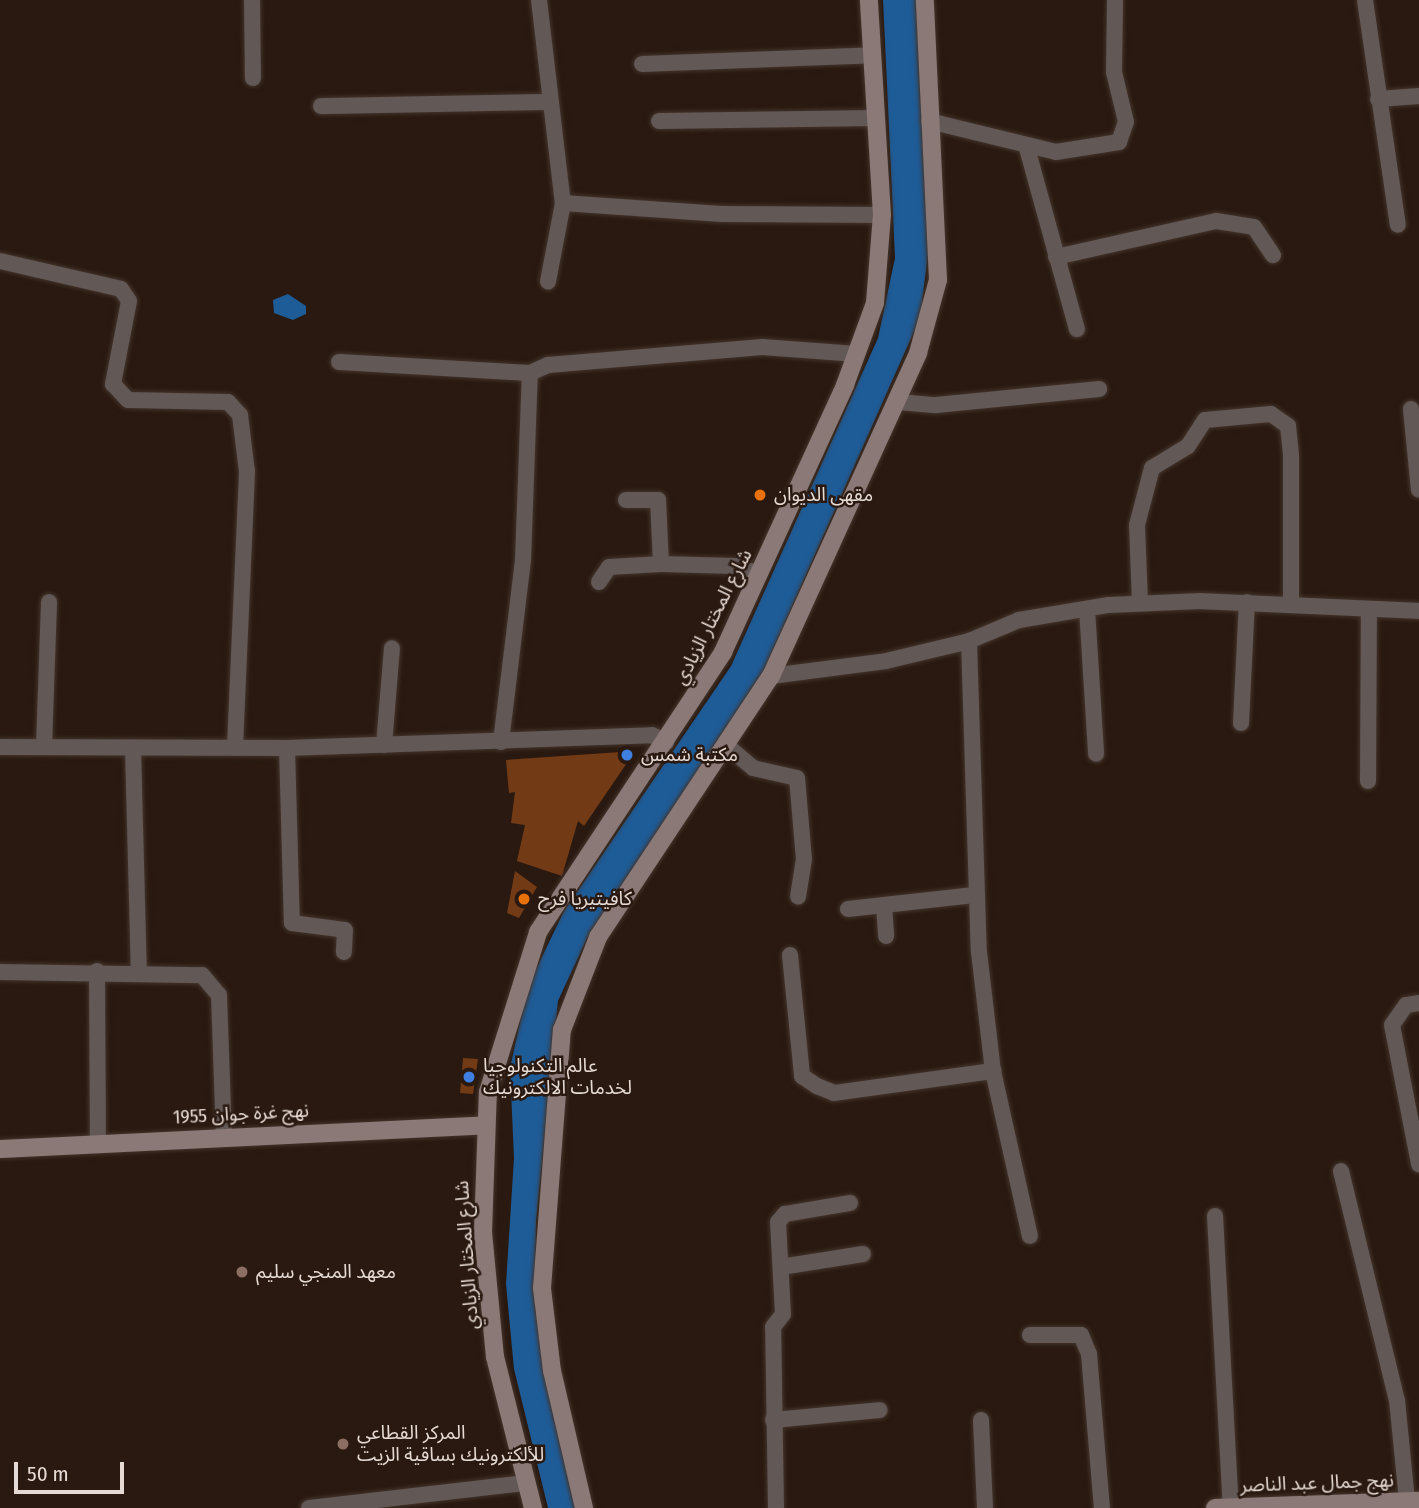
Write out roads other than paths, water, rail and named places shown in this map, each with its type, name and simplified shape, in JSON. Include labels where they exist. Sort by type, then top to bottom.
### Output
[{"type":"street","points":[[252,0],[253,78]]},
{"type":"street","points":[[539,0],[563,203],[548,282]]},
{"type":"street","name":"شارع المختار الزيادي","points":[[533,1508],[495,1357],[482,1233],[483,1125],[512,999],[538,932],[723,652],[857,354],[880,279],[882,215],[869,0]]},
{"type":"street","points":[[584,1508],[552,1371],[542,1288],[562,1030],[598,937],[771,676],[898,402],[937,280],[925,0]]},
{"type":"street","points":[[929,121],[1027,148],[1085,152],[1119,142],[1126,133],[1114,72],[1115,0]]},
{"type":"street","points":[[1365,0],[1398,225]]},
{"type":"street","points":[[642,64],[873,55]]},
{"type":"street","points":[[1378,99],[1419,96]]},
{"type":"street","points":[[321,106],[550,102]]},
{"type":"street","points":[[659,121],[877,118]]},
{"type":"street","points":[[1027,148],[1077,329]]},
{"type":"street","points":[[563,203],[882,215]]},
{"type":"street","points":[[1056,257],[1216,221],[1254,227],[1273,255]]},
{"type":"street","points":[[0,261],[121,289],[129,301],[113,384],[128,400],[229,402],[240,415],[247,472],[234,748]]},
{"type":"street","points":[[339,362],[530,373],[548,365],[762,347],[857,354]]},
{"type":"street","points":[[501,742],[523,560],[530,373]]},
{"type":"street","points":[[898,402],[936,405],[1099,389]]},
{"type":"street","points":[[1411,409],[1419,490]]},
{"type":"street","points":[[1140,603],[1137,525],[1152,467],[1188,446],[1205,420],[1271,414],[1288,426],[1292,456],[1291,603]]},
{"type":"street","points":[[626,500],[658,500],[662,564]]},
{"type":"street","points":[[599,582],[609,567],[662,564],[736,566],[759,574]]},
{"type":"street","points":[[44,746],[49,602]]},
{"type":"street","points":[[771,676],[886,661],[969,641],[1019,620],[1087,608],[1140,603],[1247,602],[1419,611]]},
{"type":"street","points":[[1241,723],[1247,602]]},
{"type":"street","points":[[1087,608],[1096,754]]},
{"type":"street","points":[[1368,781],[1369,610]]},
{"type":"street","points":[[969,641],[974,895],[993,1071],[1030,1236]]},
{"type":"street","points":[[384,745],[392,648]]},
{"type":"street","points":[[0,747],[287,748],[652,735],[666,742]]},
{"type":"street","points":[[727,746],[753,768],[797,778],[804,859],[798,897]]},
{"type":"street","points":[[133,748],[139,971]]},
{"type":"street","points":[[287,748],[292,923],[345,930],[344,952]]},
{"type":"street","points":[[848,909],[974,895]]},
{"type":"street","points":[[884,905],[886,936]]},
{"type":"street","points":[[790,955],[802,1076],[817,1086],[834,1093],[993,1071]]},
{"type":"street","points":[[97,971],[98,1143]]},
{"type":"street","points":[[0,972],[139,971],[202,975],[213,984],[219,995],[224,1136]]},
{"type":"street","points":[[1419,1003],[1406,1005],[1392,1025],[1419,1164]]},
{"type":"street","name":"نهج غرة جوان 1955","points":[[0,1149],[483,1125]]},
{"type":"street","points":[[1341,1171],[1397,1400],[1413,1501]]},
{"type":"street","points":[[776,1508],[773,1420],[781,1267],[778,1222],[785,1214],[850,1203]]},
{"type":"street","points":[[1215,1216],[1223,1507]]},
{"type":"street","points":[[781,1267],[863,1254]]},
{"type":"street","points":[[1030,1335],[1081,1335],[1089,1354],[1102,1508]]},
{"type":"street","points":[[773,1420],[880,1410]]},
{"type":"street","points":[[981,1420],[985,1508]]},
{"type":"street","points":[[309,1508],[525,1483]]},
{"type":"street","name":"نهج جمال عبد الناصر","points":[[1223,1507],[1413,1501]]},
{"type":"water","points":[[883,0],[916,0],[928,254],[920,318],[759,681],[589,934],[558,1001],[536,1221],[535,1310],[577,1508],[548,1508],[514,1369],[506,1284],[514,1158],[510,1068],[528,986],[564,911],[731,666],[878,338],[895,258]]},
{"type":"water","points":[[288,294],[306,306],[306,314],[293,320],[274,313],[273,300]]},
{"type":"place","name":"مقهى الديوان","points":[[760,495]]},
{"type":"place","name":"مكتبة شمس","points":[[627,755]]},
{"type":"place","name":"كافيتيريا فرح","points":[[524,899]]},
{"type":"place","name":"عالم التكنولوجيا لخدمات الالكترونيك","points":[[469,1077]]},
{"type":"place","name":"معهد المنجي سليم","points":[[242,1272]]},
{"type":"place","name":"المركز القطاعي للألكترونيك بساقية الزيت","points":[[343,1444]]}]
